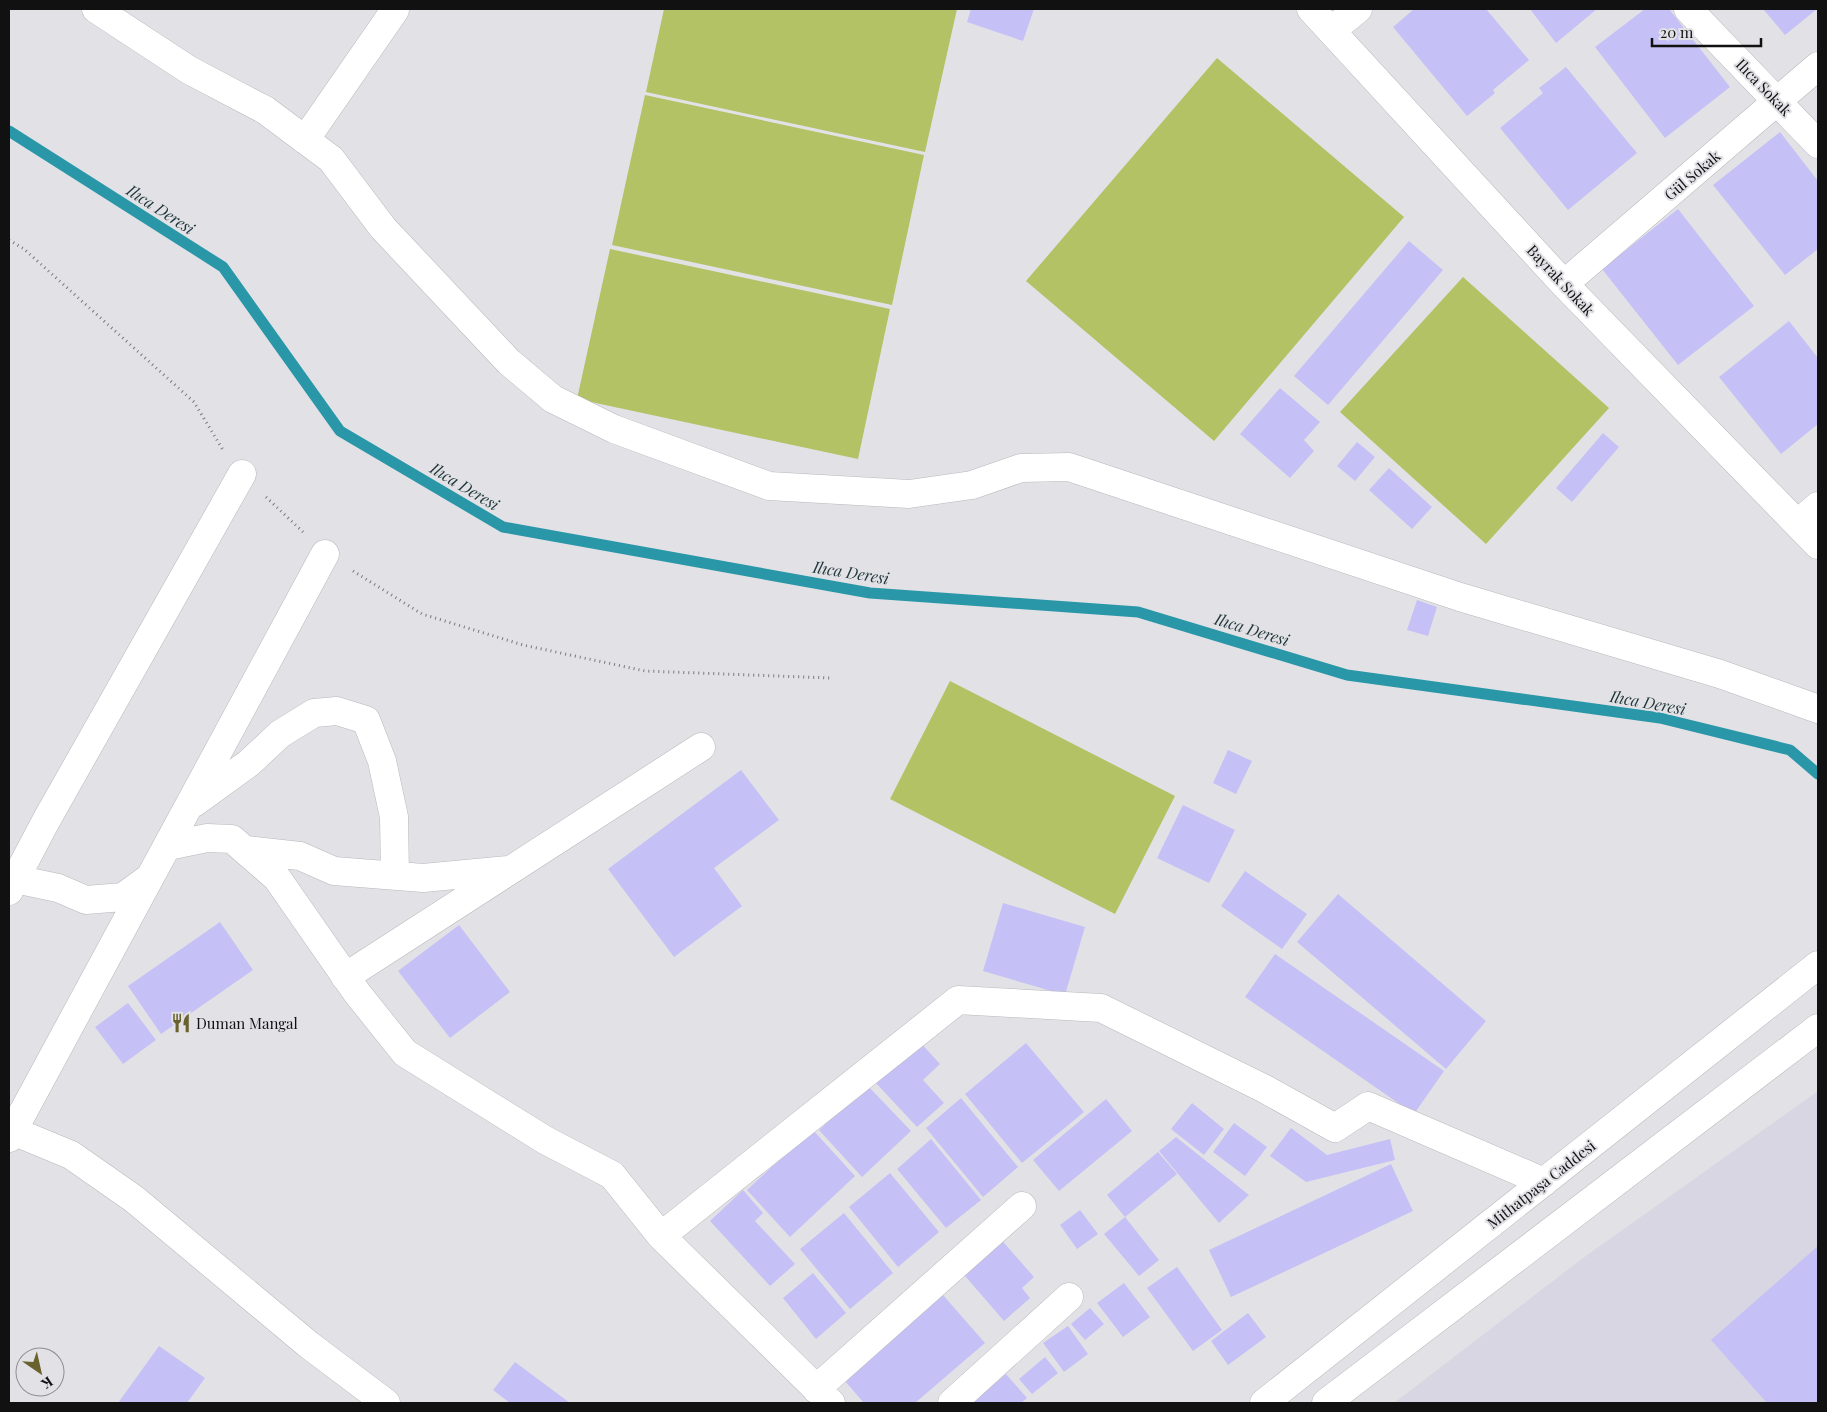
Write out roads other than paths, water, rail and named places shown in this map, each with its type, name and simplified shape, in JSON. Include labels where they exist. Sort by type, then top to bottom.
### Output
[{"type":"street","points":[[96,9],[189,70],[265,110],[330,159],[383,228],[509,362],[554,399],[614,429],[769,486],[908,494],[972,485],[1021,468],[1069,467],[1460,597],[1720,674],[1818,709]]},
{"type":"street","name":"Bayrak Sokak","points":[[1311,9],[1564,284],[1808,514],[1818,545]]},
{"type":"street","points":[[1332,30],[1358,9]]},
{"type":"street","name":"Ilıca Sokak","points":[[1688,9],[1818,144]]},
{"type":"street","points":[[305,140],[395,10]]},
{"type":"street","name":"Gül Sokak","points":[[1564,284],[1818,66]]},
{"type":"street","points":[[151,877],[124,897],[86,900],[58,888],[10,880],[242,474]]},
{"type":"street","points":[[325,554],[11,1135],[71,1155],[134,1199],[309,1345],[386,1403]]},
{"type":"street","points":[[188,808],[248,762],[280,734],[314,712],[337,711],[366,720],[382,761],[394,817],[395,875]]},
{"type":"street","points":[[345,977],[701,747]]},
{"type":"street","points":[[168,846],[207,838],[232,838],[277,878],[345,977],[405,1053],[545,1140],[612,1175],[661,1236],[824,1396],[1022,1206]]},
{"type":"street","points":[[246,850],[300,856],[334,871],[423,878],[512,869]]},
{"type":"street","name":"Mithatpaşa Caddesi","points":[[1264,1403],[1818,965]]},
{"type":"street","points":[[661,1236],[958,1000],[1101,1008],[1265,1089],[1336,1128],[1368,1106],[1544,1182]]},
{"type":"street","points":[[1326,1403],[1818,1028]]},
{"type":"street","points":[[952,1403],[1069,1297]]},
{"type":"waterway","name":"Ilıca Deresi","points":[[9,131],[223,267],[340,431],[503,527],[870,593],[1138,612],[1347,675],[1660,718],[1790,750],[1818,774]]},
{"type":"place","name":"Duman Mangal","points":[[181,1023]]}]
